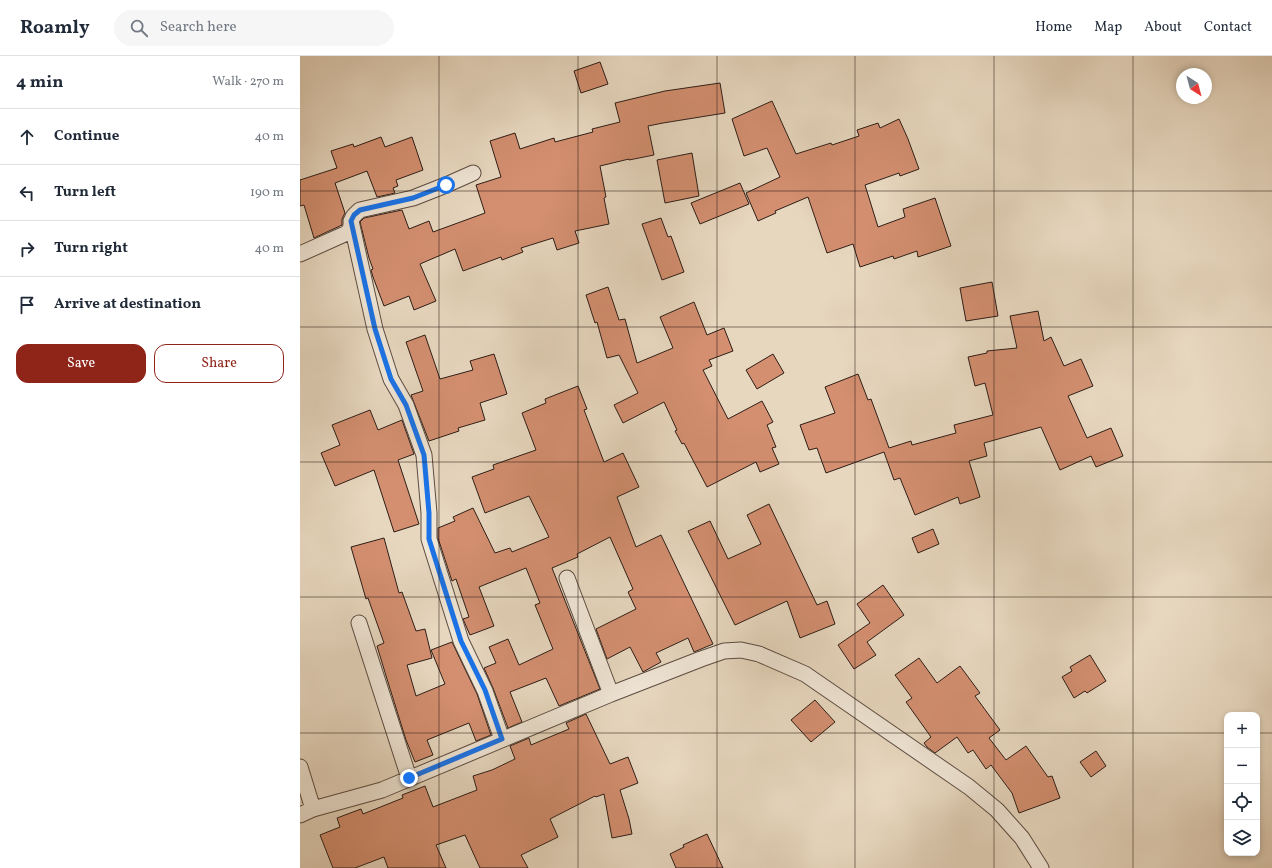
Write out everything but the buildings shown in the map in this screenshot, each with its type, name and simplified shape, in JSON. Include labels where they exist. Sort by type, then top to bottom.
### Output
[{"type":"street","points":[[300,254],[347,233],[351,228],[351,221],[354,215],[360,210],[413,198],[473,172]]},
{"type":"street","points":[[351,221],[375,329],[391,379],[406,405],[424,455],[429,513],[429,539],[461,641],[485,690],[502,739]]},
{"type":"street","points":[[567,578],[610,694]]},
{"type":"street","points":[[359,623],[409,778]]},
{"type":"street","points":[[300,767],[307,812],[382,790],[610,694],[724,651],[741,650],[760,654],[805,674],[968,787],[997,810],[1022,838],[1041,868]]},
{"type":"route","points":[[409,778],[502,739],[485,690],[461,641],[429,539],[429,513],[424,455],[406,405],[391,379],[375,329],[351,221],[354,215],[360,210],[413,198],[446,185]]}]
